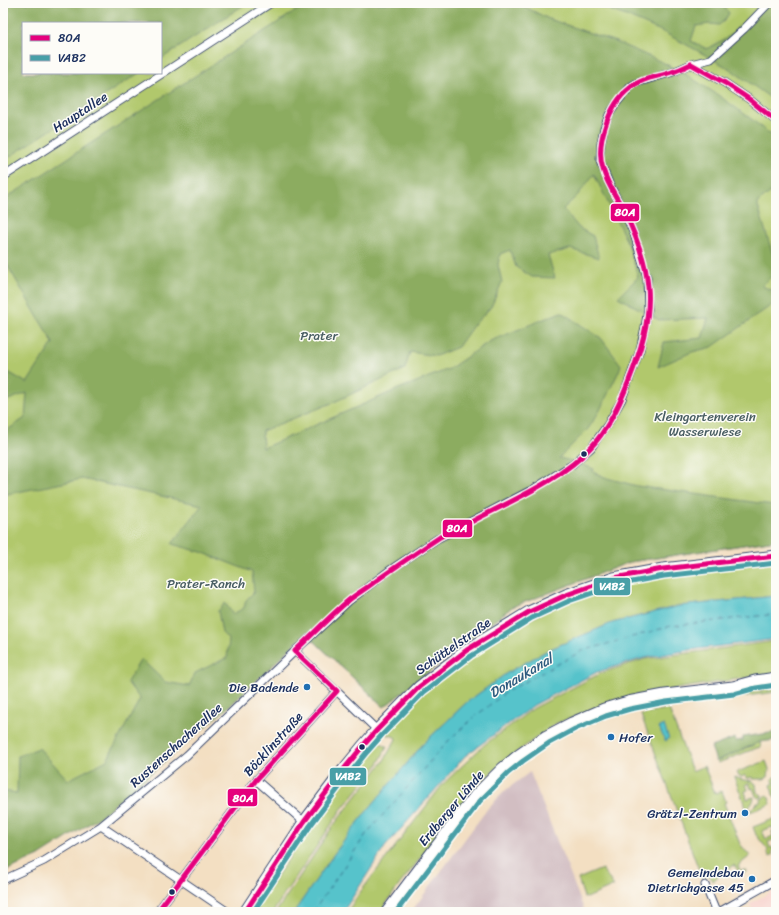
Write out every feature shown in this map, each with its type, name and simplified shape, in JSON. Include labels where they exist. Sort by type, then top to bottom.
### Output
[{"type":"main road","name":"Schüttelstraße","points":[[245,912],[304,822],[344,769],[377,730],[419,688],[467,650],[529,612],[566,595],[614,578],[663,569],[776,556]]},
{"type":"main road","name":"Erdberger Lände","points":[[387,912],[475,796],[503,768],[545,737],[604,709],[628,702],[665,695],[733,687],[755,681],[776,678]]},
{"type":"main road","name":"Erdberger Lände","points":[[733,687],[756,688],[776,685]]},
{"type":"street","name":"Hauptallee","points":[[162,74],[271,3]]},
{"type":"street","points":[[691,64],[711,59],[744,29],[769,3]]},
{"type":"street","points":[[691,64],[731,87],[776,121]]},
{"type":"street","name":"Rustenschacherallee","points":[[3,880],[44,861],[101,826],[187,755],[349,600],[390,570],[437,539],[535,488],[573,464],[591,448],[608,424],[622,399],[640,350],[647,315],[647,277],[634,234],[600,161],[604,128],[609,115],[616,104],[631,86],[636,83],[673,72],[691,64]]},
{"type":"street","name":"Hauptallee","points":[[3,177],[162,74]]},
{"type":"street","points":[[295,651],[377,730]]},
{"type":"street","name":"Böcklinstraße","points":[[157,912],[256,780],[337,691]]},
{"type":"street","points":[[256,780],[304,822]]},
{"type":"street","points":[[101,826],[228,912]]},
{"type":"street","points":[[706,885],[718,912],[776,880]]},
{"type":"shaded area","points":[[530,772],[585,912],[411,912],[488,808],[506,790]]},
{"type":"shaded area","points":[[776,889],[776,912],[755,912],[749,904]]},
{"type":"green space","name":"Prater","points":[[3,3],[776,3],[776,540],[630,562],[512,607],[384,707],[313,640],[298,641],[232,704],[39,856],[3,872]]},
{"type":"green space","points":[[3,3],[247,3],[162,58],[162,22],[22,22],[22,74],[137,74],[3,161]]},
{"type":"green space","name":"Prater","points":[[308,3],[517,3],[549,19],[616,42],[664,63],[685,74],[718,95],[776,139],[776,188],[757,203],[776,265],[776,272],[762,286],[776,292],[776,302],[712,347],[692,352],[658,367],[664,342],[702,338],[708,318],[659,320],[618,297],[638,277],[628,244],[594,174],[578,195],[563,209],[579,228],[593,236],[599,258],[570,249],[548,255],[555,278],[532,277],[516,267],[510,250],[500,254],[498,265],[502,282],[491,307],[472,327],[458,347],[436,356],[410,352],[405,369],[332,403],[262,431],[263,448],[396,390],[449,369],[490,341],[561,312],[601,338],[621,365],[599,412],[588,429],[559,458],[594,469],[593,472],[607,478],[637,486],[774,505],[776,540],[630,562],[512,607],[384,707],[313,640],[298,641],[232,704],[100,817],[39,856],[3,872],[3,791],[17,793],[18,756],[39,748],[68,780],[107,760],[140,699],[127,682],[141,659],[165,682],[189,686],[195,673],[227,658],[229,640],[222,633],[218,611],[225,603],[233,614],[244,608],[246,600],[254,592],[252,572],[201,552],[172,544],[202,505],[82,479],[3,495],[3,433],[25,418],[27,393],[3,402],[3,369],[27,383],[53,343],[3,258],[3,200]]},
{"type":"green space","points":[[589,3],[724,3],[723,6],[729,13],[725,20],[719,25],[710,24],[696,26],[691,41],[707,49],[725,39],[759,8],[759,3],[776,3],[776,92],[772,99],[730,69],[661,31],[626,16]]},
{"type":"green space","points":[[776,561],[776,596],[679,606],[612,623],[548,650],[507,673],[467,702],[424,743],[367,811],[334,854],[294,912],[276,912],[333,826],[383,762],[396,739],[385,732],[424,692],[464,660],[515,627],[546,611],[589,593],[648,577]]},
{"type":"green space","points":[[776,641],[776,673],[631,696],[557,723],[510,757],[479,784],[400,884],[380,912],[347,912],[361,891],[443,784],[484,745],[534,708],[601,673],[645,659]]},
{"type":"green space","points":[[776,689],[776,692],[688,704],[687,700]]},
{"type":"green space","points":[[653,702],[656,704],[679,702],[679,705],[651,709],[646,707]]},
{"type":"green space","points":[[669,709],[692,771],[704,766],[715,793],[722,791],[726,802],[724,803],[740,844],[750,856],[738,866],[741,871],[747,871],[741,875],[734,865],[712,881],[710,875],[702,878],[641,715],[649,712]]},
{"type":"green space","points":[[776,732],[776,740],[760,742],[716,761],[711,747],[735,738],[736,741],[743,740],[743,737]]},
{"type":"green space","points":[[376,741],[387,746],[377,766],[341,810],[273,912],[253,912],[327,803]]},
{"type":"green space","points":[[760,742],[761,747],[718,763],[717,761]]},
{"type":"green space","points":[[766,761],[769,769],[768,777],[764,779],[753,779],[752,777],[747,778],[745,775],[742,777],[738,775],[737,772]]},
{"type":"green space","points":[[776,776],[776,798],[773,795],[771,785],[774,782],[772,780],[773,778]]},
{"type":"green space","points":[[734,777],[752,781],[756,784],[757,792],[762,795],[762,797],[758,798],[753,788],[751,789],[749,783],[746,784],[748,790],[745,791],[747,799],[754,797],[753,802],[747,810]]},
{"type":"green space","points":[[766,796],[769,797],[771,804],[750,812],[757,803],[760,802],[760,800]]},
{"type":"green space","points":[[776,818],[775,827],[762,831],[766,839],[773,836],[772,831],[776,829],[776,839],[768,842],[770,848],[772,847],[774,850],[772,852],[773,855],[770,857],[767,852],[768,850],[756,835],[753,827]]},
{"type":"green space","points":[[602,869],[614,886],[587,898],[584,897],[578,879]]},
{"type":"water","name":"Donaukanal","points":[[776,596],[776,639],[689,650],[644,658],[597,672],[534,705],[465,756],[385,847],[343,912],[294,912],[334,854],[367,811],[424,743],[467,702],[507,673],[548,650],[612,623],[679,606]]},
{"type":"water","points":[[664,725],[669,739],[665,741],[659,727]]},
{"type":"ferry route","points":[[313,912],[367,833],[450,739],[506,692],[582,651],[671,626],[776,614]]},
{"type":"transit line","name":"80A","points":[[691,64],[725,83],[749,99],[776,121]]},
{"type":"transit line","name":"80A","points":[[295,651],[335,612],[354,596],[440,537],[520,497],[551,479],[579,459],[603,433],[621,400],[637,360],[644,336],[648,312],[648,287],[645,267],[636,237],[623,209],[609,185],[603,169],[601,159],[602,137],[610,114],[622,95],[630,88],[644,80],[675,71],[691,64]]},
{"type":"transit line","name":"80A","points":[[245,912],[304,822],[362,747],[419,687],[467,650],[529,612],[566,595],[614,578],[663,569],[776,556]]},
{"type":"transit line","name":"VAB2","points":[[253,912],[310,826],[367,752],[424,692],[471,656],[532,618],[569,601],[616,585],[664,576],[776,563]]},
{"type":"transit line","name":"80A","points":[[295,651],[337,691]]},
{"type":"transit line","name":"VAB2","points":[[396,912],[480,801],[508,773],[549,743],[575,729],[606,716],[630,709],[666,702],[734,694],[756,688],[776,685]]},
{"type":"transit line","name":"80A","points":[[157,912],[256,780],[337,691]]},
{"type":"place","name":"Die Badende","points":[[307,687]]},
{"type":"place","name":"Hofer","points":[[611,737]]},
{"type":"place","name":"Grätzl-Zentrum","points":[[745,813]]},
{"type":"place","name":"Gemeindebau Dietrichgasse 45","points":[[752,879]]},
{"type":"park label","name":"Kleingartenverein Wasserwiese","points":[[705,424]]},
{"type":"park label","name":"Prater-Ranch","points":[[206,583]]}]
